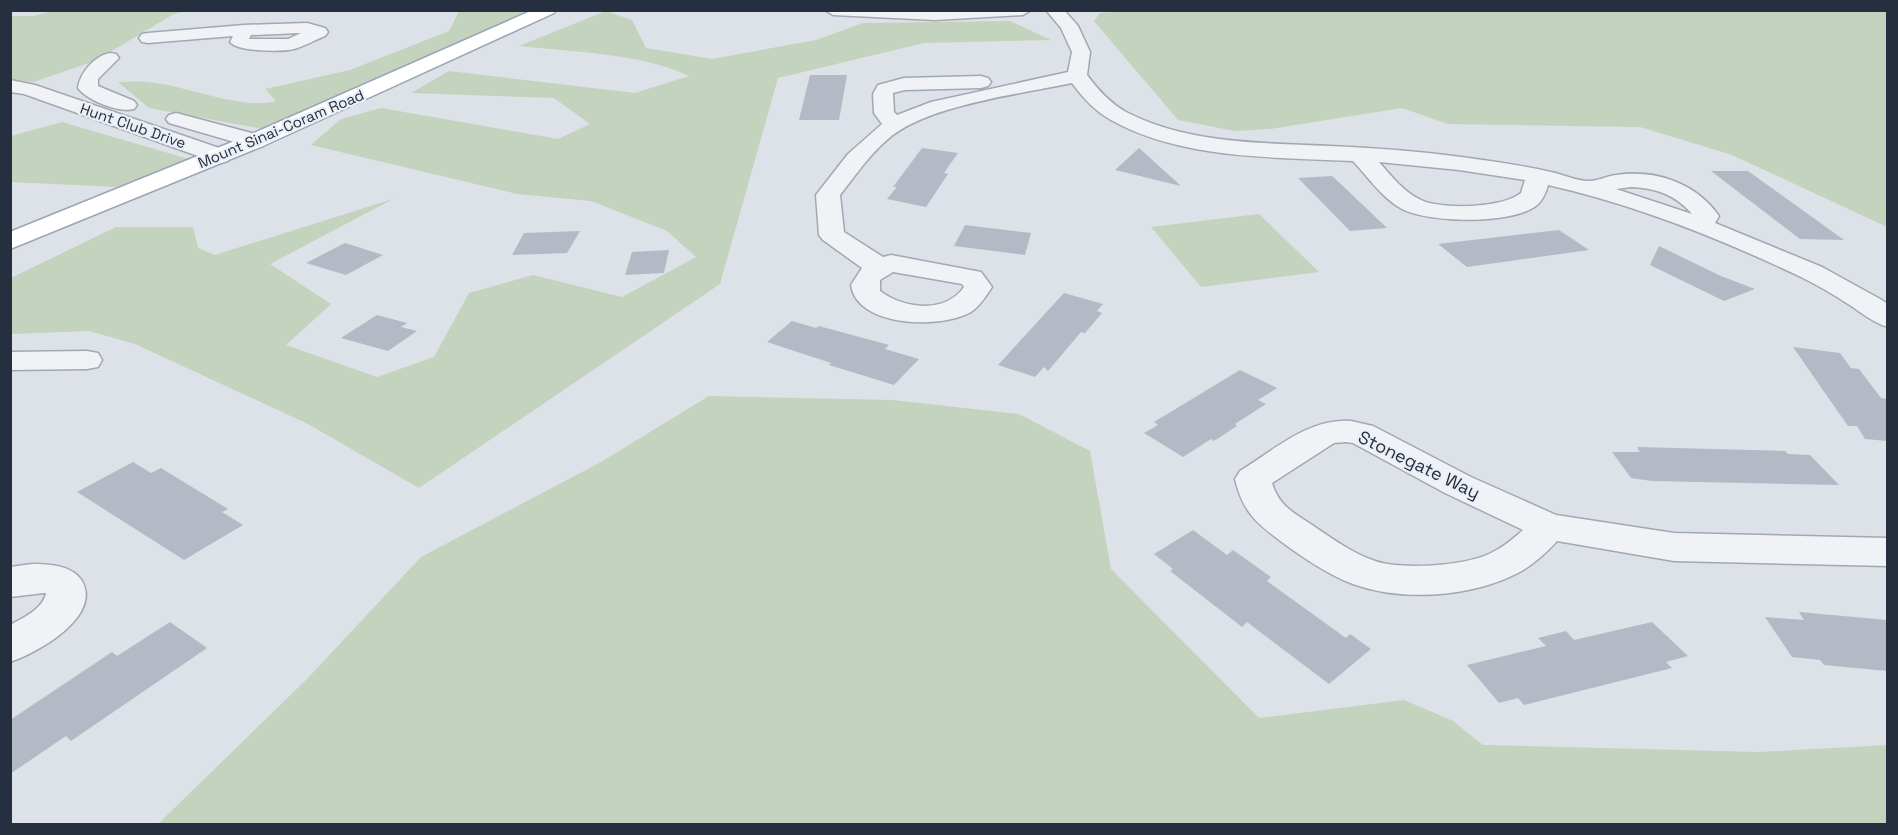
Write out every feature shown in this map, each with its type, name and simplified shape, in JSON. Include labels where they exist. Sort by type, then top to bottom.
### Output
[{"type":"main road","name":"Mount Sinai-Coram Road","points":[[10,241],[255,141],[548,10]]},
{"type":"street","points":[[833,10],[935,15],[1023,10]]},
{"type":"street","points":[[1054,10],[1069,26],[1081,52],[1077,76],[1095,99],[1124,118],[1151,129],[1239,147],[1435,160],[1537,176],[1588,188],[1613,182],[1637,181],[1670,186],[1680,190],[1707,216],[1701,226],[1798,264],[1871,305],[1887,318]]},
{"type":"street","name":"Hunt Club Drive","points":[[22,89],[110,58],[183,18],[217,31]]},
{"type":"street","points":[[148,38],[244,30]]},
{"type":"street","name":"Hunt Club Drive","points":[[87,86],[89,77],[110,58]]},
{"type":"street","points":[[878,266],[832,235],[828,195],[856,159],[881,134],[931,108],[1077,76]]},
{"type":"street","points":[[895,125],[884,113],[885,89],[966,82],[999,84],[1015,89]]},
{"type":"street","name":"Hunt Club Drive","points":[[22,89],[87,86],[97,94],[130,106],[255,141]]},
{"type":"street","name":"Hunt Club Drive","points":[[22,89],[220,156]]},
{"type":"street","points":[[1359,154],[1396,193],[1413,205],[1447,213],[1515,207],[1528,201],[1534,193],[1537,176]]},
{"type":"street","points":[[10,361],[87,360]]},
{"type":"street","name":"Stonegate Way","points":[[1549,527],[1531,545],[1502,564],[1464,574],[1417,580],[1391,579],[1367,574],[1327,552],[1263,509],[1253,479],[1322,435],[1333,431],[1361,433],[1458,485],[1549,527],[1674,547],[1887,552]]},
{"type":"street","points":[[10,582],[35,577],[51,578],[61,582],[66,590],[65,600],[58,612],[45,624],[10,645]]},
{"type":"green space","points":[[56,10],[184,11],[172,15],[95,61],[33,82],[11,81],[11,16],[34,16]]},
{"type":"green space","points":[[459,11],[530,11],[263,129],[149,108],[118,82],[161,84],[247,103],[276,101],[265,89],[350,70],[449,31]]},
{"type":"green space","points":[[606,11],[632,20],[646,48],[712,59],[816,40],[863,23],[1010,21],[1051,40],[924,43],[778,78],[720,284],[419,488],[308,424],[135,344],[89,331],[11,334],[11,278],[116,227],[193,227],[198,248],[215,255],[393,199],[270,264],[331,304],[286,345],[377,377],[434,357],[469,293],[533,275],[622,297],[696,257],[667,231],[591,201],[517,194],[311,145],[341,119],[381,108],[558,139],[590,124],[554,98],[411,93],[449,71],[635,93],[689,76],[650,62],[628,58],[519,46]]},
{"type":"green space","points":[[1132,11],[1887,11],[1887,227],[1732,155],[1640,127],[1448,124],[1402,108],[1270,129],[1235,131],[1178,120],[1094,21],[1100,13]]},
{"type":"green space","points":[[62,122],[192,160],[117,187],[11,182],[11,136]]},
{"type":"green space","points":[[1259,214],[1319,272],[1201,287],[1151,227]]},
{"type":"green space","points":[[709,396],[893,400],[1019,414],[1090,451],[1111,569],[1259,718],[1404,700],[1453,721],[1483,745],[1759,752],[1887,745],[1887,824],[158,824],[307,679],[421,557],[601,462]]},
{"type":"building","points":[[810,75],[847,75],[839,120],[799,120]]},
{"type":"building","points":[[922,148],[958,153],[944,173],[948,174],[926,207],[887,199],[897,187],[893,187]]},
{"type":"building","points":[[1139,148],[1181,186],[1115,170]]},
{"type":"building","points":[[1711,171],[1748,171],[1844,240],[1800,239]]},
{"type":"building","points":[[1332,176],[1387,228],[1350,231],[1298,178]]},
{"type":"building","points":[[965,225],[1031,233],[1025,255],[954,246]]},
{"type":"building","points":[[1559,230],[1589,250],[1467,267],[1438,244]]},
{"type":"building","points":[[580,231],[567,253],[512,255],[524,233]]},
{"type":"building","points":[[345,243],[383,255],[346,275],[306,263]]},
{"type":"building","points":[[1659,246],[1721,276],[1755,289],[1724,301],[1650,265]]},
{"type":"building","points":[[669,250],[664,273],[625,275],[632,252]]},
{"type":"building","points":[[1064,293],[1103,304],[1097,311],[1102,313],[1085,333],[1081,332],[1048,371],[1044,367],[1035,377],[998,365]]},
{"type":"building","points":[[377,315],[407,323],[401,327],[417,331],[388,351],[341,338]]},
{"type":"building","points":[[792,321],[889,345],[885,349],[919,359],[894,385],[829,365],[831,363],[767,342]]},
{"type":"building","points":[[1793,347],[1840,353],[1851,368],[1859,369],[1881,398],[1887,399],[1887,441],[1865,439],[1857,426],[1848,426]]},
{"type":"building","points":[[1240,370],[1277,388],[1258,400],[1266,404],[1235,424],[1237,426],[1183,457],[1144,433],[1158,425],[1154,422]]},
{"type":"building","points":[[1637,447],[1785,451],[1788,454],[1810,455],[1839,485],[1652,481],[1631,478],[1612,452],[1640,452]]},
{"type":"building","points":[[133,462],[151,473],[161,468],[228,509],[222,512],[243,525],[184,560],[77,492]]},
{"type":"building","points":[[1193,530],[1227,555],[1233,550],[1271,577],[1267,581],[1346,638],[1350,634],[1371,649],[1329,684],[1247,622],[1242,627],[1170,571],[1173,569],[1154,554]]},
{"type":"building","points":[[1799,612],[1887,620],[1887,671],[1824,665],[1820,660],[1792,657],[1765,617],[1804,620]]},
{"type":"building","points":[[170,622],[207,648],[71,741],[66,736],[10,774],[10,720],[112,652],[117,656]]},
{"type":"building","points":[[1652,622],[1688,656],[1666,662],[1672,668],[1524,705],[1518,698],[1499,703],[1467,665],[1546,646],[1538,638],[1566,631],[1574,640]]}]
